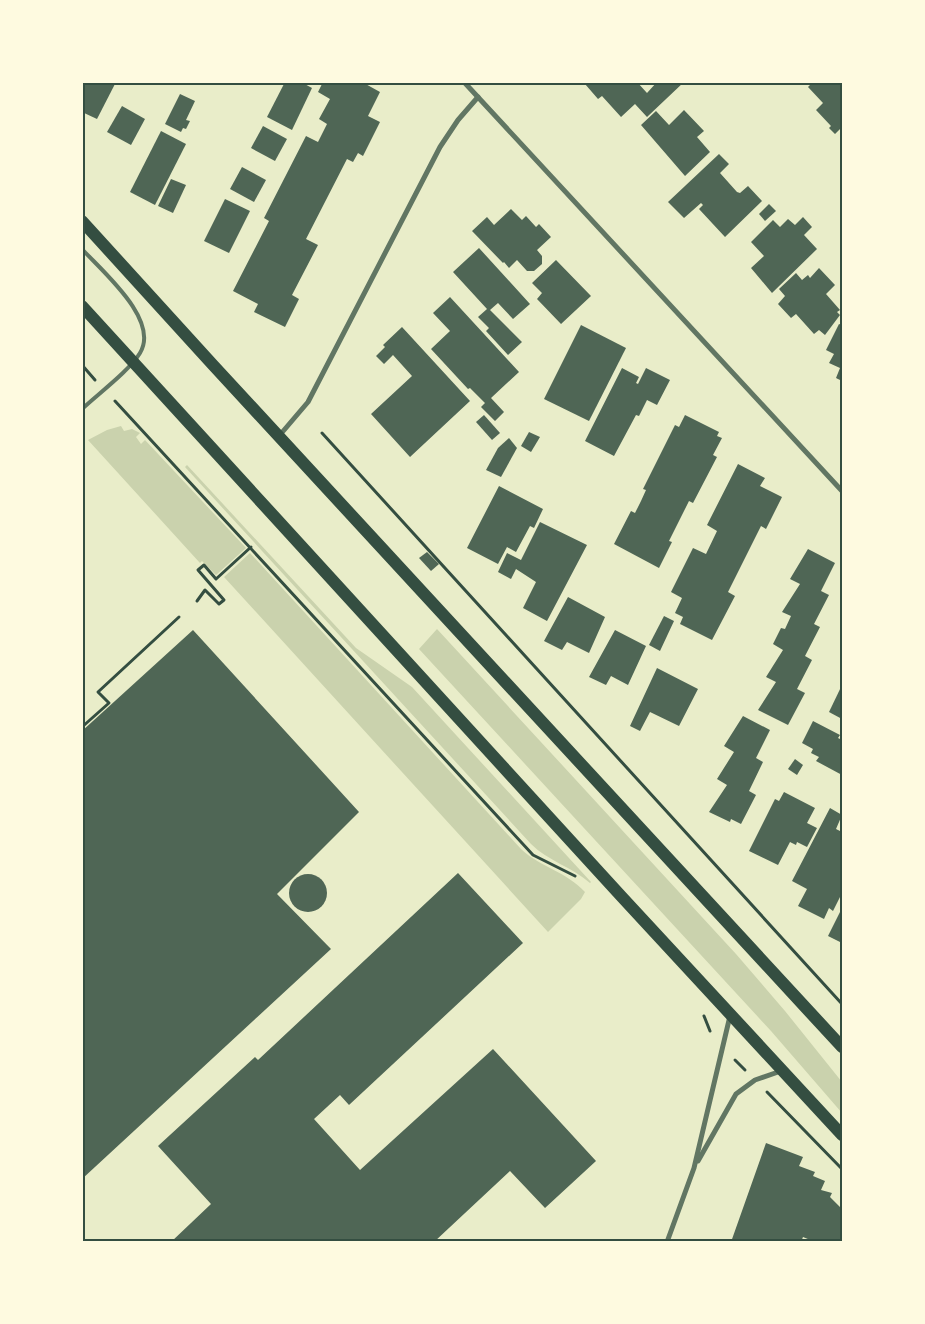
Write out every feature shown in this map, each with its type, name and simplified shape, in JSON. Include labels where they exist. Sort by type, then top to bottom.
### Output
[{"type":"main road","points":[[82,221],[842,1047]]},
{"type":"main road","points":[[82,306],[842,1135]]},
{"type":"street","points":[[464,82],[842,491]]},
{"type":"street","points":[[278,436],[308,402],[440,147],[458,120],[478,97]]},
{"type":"street","points":[[667,1242],[694,1168],[731,1014]]},
{"type":"street","points":[[694,1168],[736,1094],[755,1080],[784,1070]]},
{"type":"lane","points":[[82,249],[132,304],[141,320],[145,337],[140,354],[134,361],[82,409]]},
{"type":"path","points":[[137,423],[533,855],[578,878]]},
{"type":"path","points":[[322,433],[842,1004]]},
{"type":"path","points":[[197,601],[205,590],[219,604],[224,600],[198,570],[204,565],[216,579],[252,547]]},
{"type":"path","points":[[82,727],[109,703],[98,692],[179,618]]},
{"type":"path","points":[[702,1012],[710,1032],[723,1048],[842,1169]]},
{"type":"green space","points":[[121,426],[124,431],[132,429],[140,433],[136,437],[141,444],[145,440],[246,548],[216,575],[202,561],[200,563],[88,440],[107,430]]},
{"type":"green space","points":[[187,465],[356,648],[412,687],[590,883],[531,844],[185,467]]},
{"type":"green space","points":[[250,553],[521,849],[536,861],[570,879],[585,892],[581,899],[548,932],[224,577]]},
{"type":"green space","points":[[437,629],[736,954],[785,1011],[842,1082],[842,1113],[771,1031],[419,649]]},
{"type":"building","points":[[82,82],[116,82],[97,119],[82,112]]},
{"type":"building","points":[[285,82],[301,82],[312,88],[292,130],[267,117]]},
{"type":"building","points":[[323,82],[362,82],[380,92],[368,116],[380,122],[363,156],[358,153],[353,162],[347,159],[306,239],[318,245],[292,295],[299,299],[285,327],[254,312],[258,304],[233,291],[269,221],[264,218],[306,136],[318,142],[327,124],[319,119],[330,99],[318,92]]},
{"type":"building","points":[[587,82],[637,82],[647,93],[657,82],[684,82],[647,117],[635,104],[621,117],[602,96],[598,99],[585,84]]},
{"type":"building","points":[[808,82],[842,82],[842,127],[835,134],[829,128],[831,126],[816,110],[823,103],[808,87],[810,85]]},
{"type":"building","points":[[180,94],[195,101],[186,120],[190,121],[186,129],[183,128],[181,132],[165,124]]},
{"type":"building","points":[[122,106],[145,119],[131,145],[107,132]]},
{"type":"building","points":[[684,110],[704,131],[697,137],[710,152],[685,176],[641,125],[656,111],[669,125]]},
{"type":"building","points":[[263,126],[287,139],[275,161],[251,148]]},
{"type":"building","points":[[161,131],[186,144],[155,205],[130,192]]},
{"type":"building","points":[[719,154],[729,164],[720,173],[737,192],[740,193],[748,186],[762,201],[725,237],[699,209],[703,205],[701,203],[684,218],[668,202]]},
{"type":"building","points":[[242,167],[266,180],[254,202],[230,189]]},
{"type":"building","points":[[171,179],[186,185],[173,213],[158,206]]},
{"type":"building","points":[[225,199],[250,211],[229,253],[204,241]]},
{"type":"building","points":[[769,204],[776,211],[765,221],[759,214]]},
{"type":"building","points":[[511,209],[522,220],[526,216],[536,227],[539,224],[551,237],[537,250],[542,256],[542,264],[534,271],[527,271],[517,260],[509,268],[472,231],[487,217],[494,225]]},
{"type":"building","points":[[803,217],[812,227],[804,235],[817,249],[772,293],[751,268],[764,256],[751,242],[773,220],[780,227],[788,219],[795,225]]},
{"type":"building","points":[[479,248],[530,304],[513,319],[498,303],[490,310],[522,342],[508,355],[486,331],[489,328],[478,317],[487,309],[453,272]]},
{"type":"building","points":[[556,260],[591,296],[561,324],[537,299],[542,293],[532,283]]},
{"type":"building","points":[[819,268],[835,285],[826,294],[840,310],[837,312],[840,315],[825,335],[819,330],[814,334],[796,314],[791,318],[778,304],[785,296],[779,289],[796,273],[802,280],[808,275],[810,278]]},
{"type":"building","points":[[450,297],[519,372],[491,398],[504,412],[495,421],[481,407],[485,403],[470,388],[468,389],[431,349],[450,331],[433,313]]},
{"type":"building","points":[[839,324],[842,325],[842,381],[836,378],[840,368],[829,363],[834,354],[826,350]]},
{"type":"building","points":[[581,325],[626,348],[589,421],[544,399]]},
{"type":"building","points":[[402,327],[470,401],[410,457],[371,414],[412,376],[393,355],[384,364],[376,356],[385,347],[383,345]]},
{"type":"building","points":[[622,368],[639,377],[636,383],[638,384],[646,368],[670,380],[657,405],[647,400],[639,416],[636,415],[614,456],[585,441]]},
{"type":"building","points":[[484,415],[500,433],[492,440],[476,422]]},
{"type":"building","points":[[685,415],[719,432],[717,436],[722,438],[713,455],[717,457],[693,503],[689,501],[669,541],[672,542],[659,568],[614,544],[631,511],[635,513],[646,490],[643,489],[675,425],[679,427]]},
{"type":"building","points":[[529,432],[540,437],[531,452],[521,446]]},
{"type":"building","points":[[509,438],[517,448],[501,477],[486,470],[498,448]]},
{"type":"building","points":[[738,464],[765,478],[760,486],[782,497],[766,529],[761,526],[728,592],[735,596],[712,640],[680,624],[683,617],[675,613],[682,598],[671,592],[693,548],[706,554],[717,531],[707,525]]},
{"type":"building","points":[[499,486],[543,509],[534,528],[530,526],[516,552],[507,547],[498,564],[467,548]]},
{"type":"building","points":[[540,522],[587,545],[547,621],[523,608],[536,582],[516,569],[511,579],[498,572],[507,553],[521,560]]},
{"type":"building","points":[[808,549],[835,563],[821,591],[829,595],[814,624],[820,627],[805,656],[812,660],[797,689],[805,693],[788,725],[758,710],[776,682],[766,677],[783,650],[773,644],[781,628],[785,629],[791,616],[782,612],[800,584],[790,579]]},
{"type":"building","points":[[427,552],[439,564],[431,571],[419,558]]},
{"type":"building","points":[[568,597],[605,617],[589,653],[567,642],[562,650],[544,641]]},
{"type":"building","points":[[664,616],[674,621],[660,651],[649,645]]},
{"type":"building","points":[[193,630],[359,812],[277,894],[331,949],[82,1179],[82,731]]},
{"type":"building","points":[[615,630],[646,646],[628,685],[611,676],[606,685],[589,677]]},
{"type":"building","points":[[657,668],[698,689],[679,726],[650,712],[640,731],[630,726]]},
{"type":"building","points":[[842,685],[842,719],[829,712]]},
{"type":"building","points":[[743,716],[770,730],[756,758],[763,762],[749,791],[756,795],[741,824],[731,819],[730,822],[709,812],[727,785],[717,779],[734,752],[724,746]]},
{"type":"building","points":[[813,721],[840,735],[838,738],[842,740],[842,775],[816,761],[819,757],[811,753],[813,749],[802,743]]},
{"type":"building","points":[[795,759],[803,765],[797,775],[788,769]]},
{"type":"building","points":[[784,792],[815,808],[807,823],[817,828],[807,847],[797,842],[796,845],[790,842],[778,865],[749,851],[775,799],[779,801]]},
{"type":"building","points":[[830,808],[842,815],[836,829],[842,832],[842,893],[833,911],[829,908],[824,919],[798,906],[807,889],[792,881]]},
{"type":"building","points":[[458,873],[523,943],[349,1105],[340,1095],[314,1119],[360,1170],[493,1049],[596,1161],[545,1208],[510,1171],[434,1242],[171,1242],[211,1204],[158,1146],[255,1057],[258,1060]]},
{"type":"building","points":[[308,874],[321,880],[327,893],[321,906],[308,912],[295,906],[289,893],[295,880]]},
{"type":"building","points":[[842,908],[842,943],[828,936]]},
{"type":"building","points":[[766,1143],[803,1157],[799,1166],[815,1172],[813,1176],[825,1181],[821,1190],[832,1193],[830,1197],[842,1209],[842,1242],[815,1242],[803,1237],[801,1242],[731,1242]]}]
